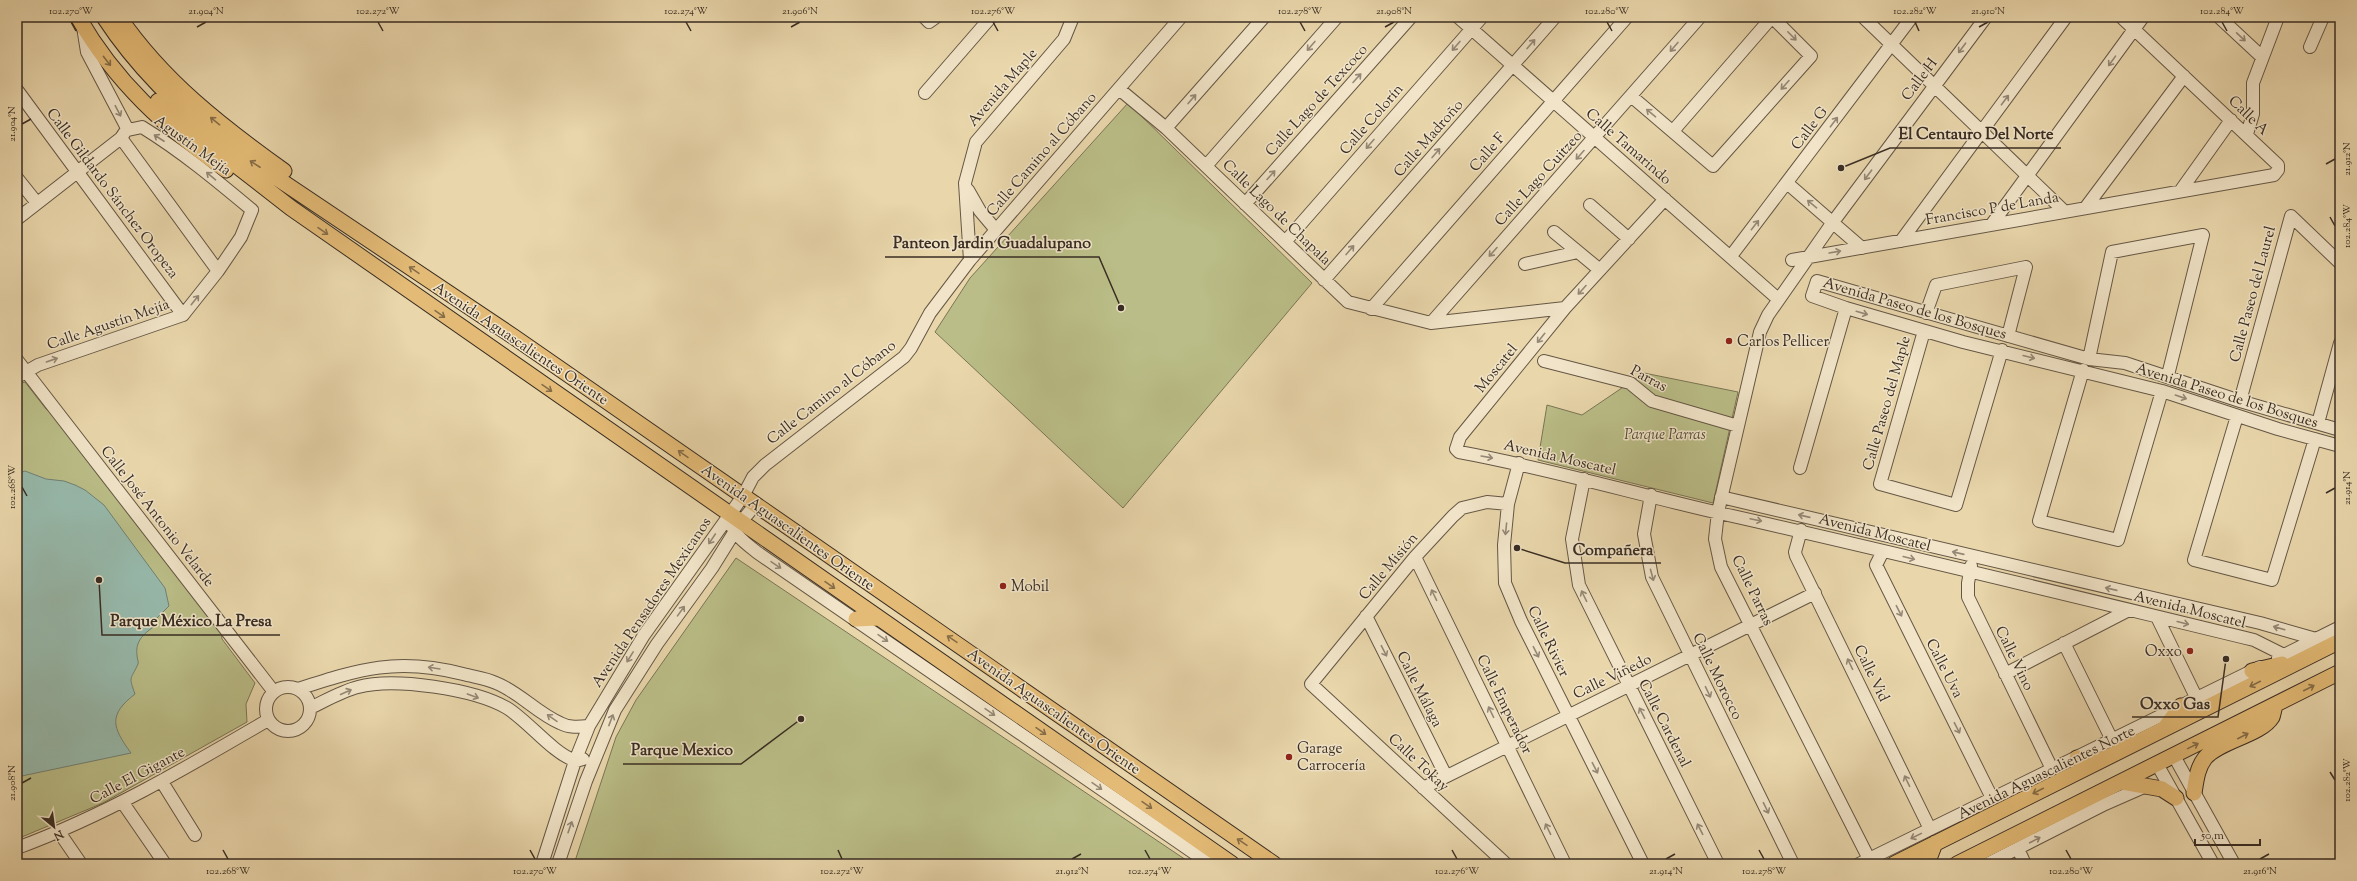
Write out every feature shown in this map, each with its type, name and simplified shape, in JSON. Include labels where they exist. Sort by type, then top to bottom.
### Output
[{"type":"main road","name":"Avenida Aguascalientes Oriente","points":[[104,17],[141,68],[196,122],[229,146],[514,337],[1274,864]]},
{"type":"main road","name":"Avenida Aguascalientes Oriente","points":[[119,17],[156,65],[183,93],[223,127],[289,175],[297,184],[299,193]]},
{"type":"main road","name":"Avenida Aguascalientes Oriente","points":[[84,19],[115,71],[157,118],[274,206],[291,208],[734,523],[877,618],[1232,864]]},
{"type":"main road","points":[[856,619],[877,618]]},
{"type":"main road","name":"Avenida Aguascalientes Norte","points":[[1901,862],[1934,843],[2102,759],[2164,730],[2340,641]]},
{"type":"main road","points":[[2252,671],[2306,658]]},
{"type":"main road","points":[[1957,864],[2096,796],[2340,672]]},
{"type":"main road","points":[[2194,793],[2199,768],[2205,758],[2213,751],[2263,726],[2272,718],[2275,705]]},
{"type":"main road","points":[[2164,730],[2181,706]]},
{"type":"main road","points":[[2077,758],[2102,759]]},
{"type":"main road","points":[[1115,783],[1128,763]]},
{"type":"main road","points":[[2122,782],[2162,790],[2176,798]]},
{"type":"main road","points":[[2090,811],[2096,796]]},
{"type":"main road","points":[[1195,839],[1205,860]]},
{"type":"main road","points":[[1927,864],[1934,843]]},
{"type":"street","points":[[924,17],[929,22],[936,17]]},
{"type":"street","points":[[924,93],[991,17]]},
{"type":"street","name":"Avenida Maple","points":[[970,260],[965,183],[976,142],[1064,39],[1073,17]]},
{"type":"street","name":"Calle Camino al Cóbano","points":[[743,496],[753,477],[765,465],[904,357],[911,348],[930,313],[970,260],[1181,17]]},
{"type":"street","points":[[1166,128],[1264,17]]},
{"type":"street","points":[[1206,166],[1337,17]]},
{"type":"street","name":"Calle Lago de Texcoco","points":[[1245,204],[1411,17]]},
{"type":"street","name":"Calle Tamarindo","points":[[1458,17],[1596,137],[1778,299]]},
{"type":"street","name":"Calle Colorín","points":[[1285,242],[1482,17]]},
{"type":"street","name":"Calle Madroño","points":[[1324,280],[1555,17]]},
{"type":"street","name":"Calle F","points":[[1371,309],[1627,17]]},
{"type":"street","name":"Calle Lago Cuitzeo","points":[[1431,323],[1700,17]]},
{"type":"street","points":[[1631,96],[1713,166],[1811,56],[1772,17],[1673,131]]},
{"type":"street","points":[[1863,17],[2064,211]]},
{"type":"street","name":"Calle G","points":[[1731,256],[1788,183],[1912,17]]},
{"type":"street","name":"Calle H","points":[[1808,257],[1934,85],[1986,17]]},
{"type":"street","points":[[1901,241],[2066,17]]},
{"type":"street","name":"Calle A","points":[[2121,17],[2247,134],[2278,165],[2278,170],[2274,175],[2181,190]]},
{"type":"street","points":[[1992,224],[2143,17]]},
{"type":"street","points":[[2219,17],[2262,57]]},
{"type":"street","points":[[2247,134],[2253,114],[2253,83],[2278,17]]},
{"type":"street","points":[[2310,47],[2323,17]]},
{"type":"street","points":[[84,19],[88,52],[125,134],[218,271]]},
{"type":"street","points":[[2086,207],[2184,76]]},
{"type":"street","name":"Calle Lago de Chapala","points":[[1119,89],[1166,128],[1348,302],[1431,323],[1566,308]]},
{"type":"street","name":"Calle Gildardo Sánchez Oropeza","points":[[17,90],[183,315]]},
{"type":"street","points":[[2181,190],[2231,120]]},
{"type":"street","name":"Agustín Mejía","points":[[125,134],[142,127],[199,166],[252,210]]},
{"type":"street","points":[[17,219],[125,134]]},
{"type":"street","points":[[17,178],[37,203]]},
{"type":"street","points":[[965,183],[980,212],[996,230]]},
{"type":"street","points":[[1788,183],[1862,248]]},
{"type":"street","name":"Francisco P de Landa","points":[[1792,260],[2181,190]]},
{"type":"street","name":"Moscatel","points":[[1456,449],[1460,437],[1566,308],[1665,199]]},
{"type":"street","points":[[1590,205],[1629,239]]},
{"type":"street","name":"Calle Agustín Mejía","points":[[22,375],[38,365],[183,315],[218,271],[241,238],[252,210]]},
{"type":"street","name":"Calle Paseo del Laurel","points":[[2240,400],[2290,216],[2340,263]]},
{"type":"street","points":[[1554,232],[1600,270]]},
{"type":"street","points":[[2162,391],[2118,540],[2039,521],[2086,365],[2112,252],[2203,235],[2168,375]]},
{"type":"street","points":[[1525,264],[1578,252]]},
{"type":"street","name":"Calle Parras","points":[[1808,257],[1778,299],[1760,332],[1721,497],[1715,539],[1721,567],[1752,624],[1864,861]]},
{"type":"street","points":[[1926,313],[1936,285],[2026,267],[2008,336]]},
{"type":"street","name":"Avenida Paseo de los Bosques","points":[[2340,430],[2283,414],[2126,362],[2086,365],[1963,342],[1846,308],[1812,296],[1817,281],[1968,326],[2008,336],[2086,365],[2120,379],[2162,391],[2278,429],[2340,446]]},
{"type":"street","points":[[1800,468],[1846,308]]},
{"type":"street","points":[[1963,342],[1968,326]]},
{"type":"street","name":"Calle Paseo del Maple","points":[[1924,330],[1880,484],[1956,505],[2002,350]]},
{"type":"street","points":[[2318,423],[2340,343]]},
{"type":"street","name":"Calle José Antonio Velarde","points":[[17,360],[22,375],[72,432],[274,692]]},
{"type":"street","name":"Parras","points":[[1544,361],[1630,383],[1652,402],[1738,426]]},
{"type":"street","points":[[2120,379],[2126,362]]},
{"type":"street","points":[[2278,429],[2283,414]]},
{"type":"street","points":[[2237,416],[2194,560],[2272,580],[2315,439]]},
{"type":"street","name":"Avenida Moscatel","points":[[1456,449],[1459,452],[1518,463],[2254,640],[2284,655]]},
{"type":"street","name":"Calle Rivier","points":[[1518,463],[1508,504],[1504,545],[1505,583],[1521,622],[1643,864]]},
{"type":"street","name":"Calle Cardenal","points":[[1584,479],[1572,539],[1578,585],[1718,864]]},
{"type":"street","name":"Calle Morocco","points":[[1650,495],[1644,534],[1652,577],[1793,864]]},
{"type":"street","name":"Avenida Pensadores Mexicanos","points":[[558,864],[586,781],[615,710],[657,644],[719,557],[734,523],[743,496]]},
{"type":"street","name":"Avenida Moscatel","points":[[1721,497],[2260,623],[2316,639]]},
{"type":"street","name":"Calle Misión","points":[[1311,684],[1415,557],[1462,508],[1487,502],[1508,504]]},
{"type":"street","name":"Avenida Pensadores Mexicanos","points":[[542,864],[575,761],[589,726],[644,635],[734,523],[756,504]]},
{"type":"street","name":"Avenida Aguascalientes Oriente","points":[[734,523],[758,553],[1205,860]]},
{"type":"street","name":"Calle Vid","points":[[1801,530],[1795,552],[1930,829]]},
{"type":"street","points":[[719,557],[738,549],[758,553]]},
{"type":"street","name":"Calle Uva","points":[[1883,551],[1878,560],[1878,569],[1992,798]]},
{"type":"street","name":"Calle Emperador","points":[[1415,557],[1565,864]]},
{"type":"street","name":"Calle Vino","points":[[1974,557],[1969,572],[1968,597],[2004,674],[2052,769]]},
{"type":"street","name":"Calle Viñedo","points":[[1423,788],[1815,593]]},
{"type":"street","points":[[2004,674],[2129,610]]},
{"type":"street","name":"Calle Málaga","points":[[1366,616],[1446,776]]},
{"type":"street","points":[[2157,617],[2197,699]]},
{"type":"street","points":[[2254,640],[2260,623]]},
{"type":"street","name":"Avenida Aguascalientes Norte","points":[[1864,861],[2077,758],[2340,627]]},
{"type":"street","points":[[2064,643],[2112,740]]},
{"type":"street","points":[[298,689],[304,694],[310,708],[307,721],[297,730],[283,732],[277,729],[268,720],[265,708],[269,696],[274,692],[285,687],[298,689],[355,670],[393,665],[452,671],[496,682],[559,723],[573,727],[589,726]]},
{"type":"street","points":[[310,708],[358,687],[397,683],[432,686],[463,692],[506,708],[564,755],[575,761],[596,756]]},
{"type":"street","name":"Calle Tokay","points":[[1311,684],[1506,864]]},
{"type":"street","name":"Calle El Gigante","points":[[17,848],[59,832],[123,803],[268,720]]},
{"type":"street","points":[[2174,756],[2234,864]]},
{"type":"street","points":[[2157,764],[2213,864]]},
{"type":"street","points":[[570,778],[586,781]]},
{"type":"street","points":[[162,782],[195,834]]},
{"type":"street","points":[[1987,864],[2090,811],[2146,786]]},
{"type":"street","points":[[123,803],[165,864]]},
{"type":"street","points":[[59,832],[81,864]]},
{"type":"street","points":[[2018,849],[2025,864]]},
{"type":"green space","points":[[1128,103],[1312,283],[1123,508],[935,332],[970,278]]},
{"type":"green space","name":"Parque Parras","points":[[1644,373],[1738,392],[1713,503],[1538,460],[1547,405],[1582,415]]},
{"type":"green space","points":[[25,382],[46,409],[55,415],[221,632],[222,639],[255,683],[246,704],[247,722],[103,803],[17,839],[17,384]]},
{"type":"green space","points":[[736,558],[1192,864],[574,864],[616,737],[636,700]]},
{"type":"shaded area","points":[[25,471],[46,479],[64,481],[75,485],[85,490],[104,505],[165,588],[169,606],[154,621],[156,625],[139,641],[137,650],[138,663],[131,678],[135,694],[120,708],[117,715],[117,728],[120,736],[131,753],[17,777],[17,474]]},
{"type":"place","name":"El Centauro Del Norte","points":[[1841,168]]},
{"type":"place","name":"Panteon Jardin Guadalupano","points":[[1121,308]]},
{"type":"place","name":"Carlos Pellicer","points":[[1729,341]]},
{"type":"place","name":"Compañera","points":[[1517,548]]},
{"type":"place","name":"Parque México La Presa","points":[[99,580]]},
{"type":"place","name":"Mobil","points":[[1003,586]]},
{"type":"place","name":"Oxxo","points":[[2190,651]]},
{"type":"place","name":"Oxxo Gas","points":[[2226,659]]},
{"type":"place","name":"Parque Mexico","points":[[801,719]]},
{"type":"place","name":"Garage Carrocería","points":[[1289,757]]}]
